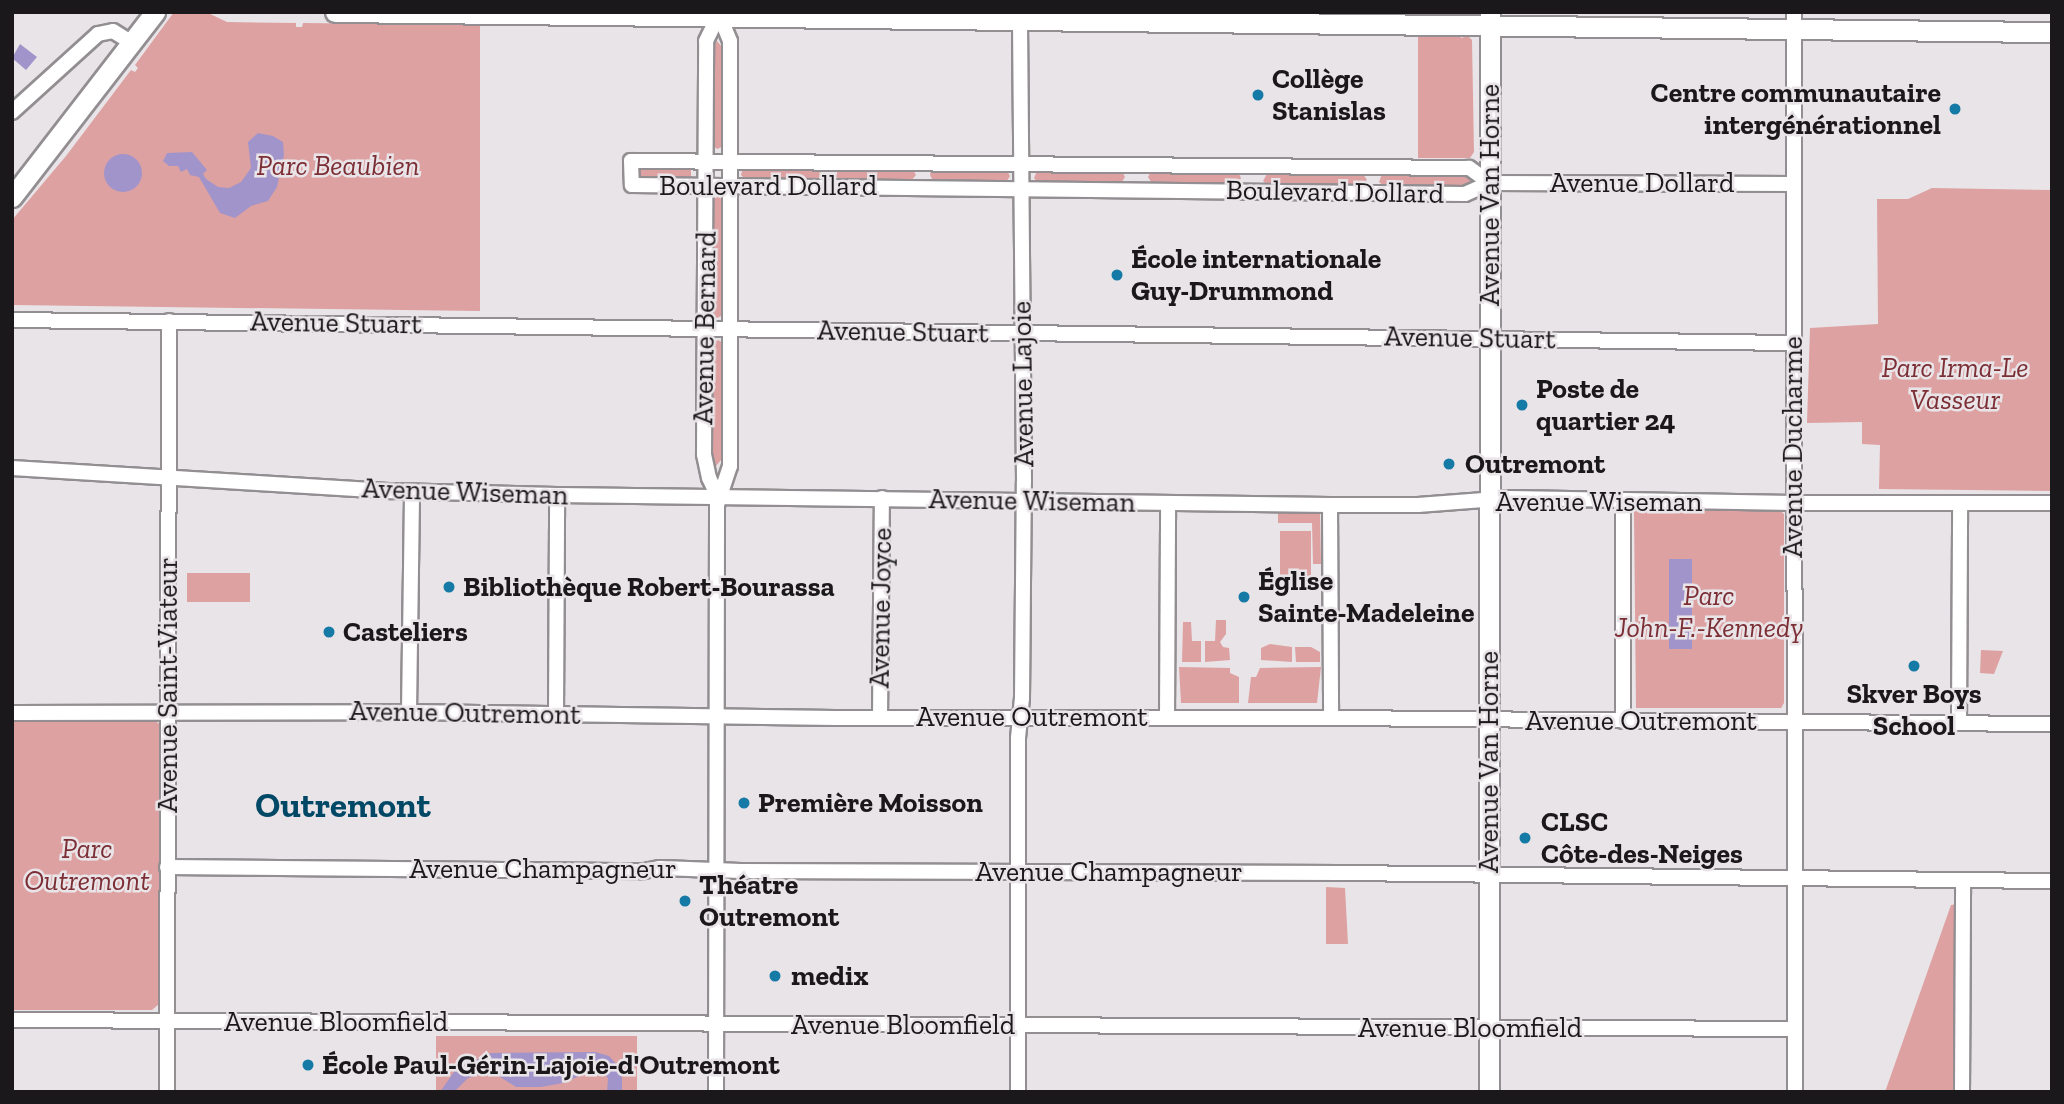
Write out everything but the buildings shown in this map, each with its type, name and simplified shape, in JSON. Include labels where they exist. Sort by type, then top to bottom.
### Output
[{"type":"street","points":[[12,197],[155,12]]},
{"type":"street","points":[[335,12],[1794,20],[2052,32]]},
{"type":"street","name":"Avenue Bernard","points":[[716,1092],[718,497],[730,466],[730,41],[718,14]]},
{"type":"street","name":"Avenue Bernard","points":[[718,14],[706,41],[704,453],[709,478],[718,497]]},
{"type":"street","name":"Avenue Lajoie","points":[[1018,1092],[1024,501],[1020,16]]},
{"type":"street","name":"Avenue Van Horne","points":[[1489,1092],[1490,18]]},
{"type":"street","name":"Avenue Ducharme","points":[[1794,20],[1794,1092]]},
{"type":"street","points":[[12,112],[97,34],[113,31],[132,43]]},
{"type":"street","name":"Boulevard Dollard","points":[[631,161],[1469,168],[1490,183],[1465,194],[632,185],[631,161]]},
{"type":"street","name":"Avenue Dollard","points":[[1490,183],[1794,184]]},
{"type":"street","name":"Avenue Stuart","points":[[12,320],[1794,343]]},
{"type":"street","name":"Avenue Saint-Viateur","points":[[167,1092],[169,321]]},
{"type":"street","name":"Avenue Wiseman","points":[[12,468],[412,492],[557,495],[1330,505],[1418,505],[1489,500],[2052,503]]},
{"type":"street","points":[[409,712],[412,492]]},
{"type":"street","points":[[556,715],[557,495]]},
{"type":"street","name":"Avenue Joyce","points":[[880,718],[882,499]]},
{"type":"street","points":[[1623,501],[1623,722]]},
{"type":"street","points":[[1167,717],[1168,503]]},
{"type":"street","points":[[1959,721],[1960,504]]},
{"type":"street","points":[[1330,505],[1331,718]]},
{"type":"street","name":"Avenue Outremont","points":[[12,713],[409,712],[880,718],[1959,721],[2052,724]]},
{"type":"street","name":"Avenue Champagneur","points":[[167,867],[2052,881]]},
{"type":"street","points":[[1962,1092],[1963,880]]},
{"type":"street","name":"Avenue Bloomfield","points":[[12,1020],[1795,1029]]},
{"type":"green space","name":"Parc Beaubien","points":[[174,12],[206,12],[227,22],[296,23],[296,27],[302,27],[303,23],[480,25],[480,311],[12,305],[12,220],[66,156],[131,70],[135,72],[138,68],[135,65]]},
{"type":"green space","points":[[1418,34],[1461,38],[1468,36],[1472,40],[1474,152],[1470,158],[1418,158]]},
{"type":"green space","points":[[717,41],[723,48],[726,69],[724,146],[717,149],[711,144],[713,47]]},
{"type":"green space","points":[[638,166],[691,166],[691,178],[642,179],[637,176]]},
{"type":"green space","points":[[743,168],[819,169],[822,174],[816,181],[746,180],[741,175]]},
{"type":"green space","points":[[838,168],[912,168],[916,175],[910,182],[842,182],[836,177]]},
{"type":"green space","points":[[1006,169],[1010,176],[1005,184],[933,181],[930,175],[931,170]]},
{"type":"green space","points":[[1038,169],[1122,171],[1125,177],[1120,185],[1039,184],[1034,178]]},
{"type":"green space","points":[[1152,170],[1238,172],[1241,178],[1236,186],[1153,185],[1148,177]]},
{"type":"green space","points":[[1268,172],[1363,174],[1367,180],[1361,187],[1268,186],[1263,181]]},
{"type":"green space","points":[[1382,174],[1468,175],[1471,180],[1465,188],[1386,188],[1379,182]]},
{"type":"green space","name":"Parc Irma-Le Vasseur","points":[[1932,188],[2052,190],[2052,491],[1879,489],[1880,445],[1862,444],[1862,422],[1807,423],[1810,328],[1878,324],[1877,199],[1908,199]]},
{"type":"green space","points":[[718,197],[724,200],[725,314],[717,318],[710,314],[710,200]]},
{"type":"green space","points":[[718,340],[723,343],[725,438],[722,459],[716,466],[710,455],[710,345]]},
{"type":"green space","name":"Parc John-F.-Kennedy","points":[[1640,508],[1778,509],[1784,514],[1784,703],[1781,708],[1636,708],[1634,512]]},
{"type":"green space","points":[[1278,513],[1320,514],[1321,564],[1313,564],[1312,523],[1278,523]]},
{"type":"green space","points":[[1280,531],[1311,531],[1311,581],[1280,581]]},
{"type":"green space","points":[[187,573],[250,573],[250,602],[187,602]]},
{"type":"green space","points":[[1216,620],[1226,620],[1226,634],[1220,642],[1223,647],[1229,648],[1230,660],[1205,662],[1205,641],[1215,641]]},
{"type":"green space","points":[[1183,622],[1191,622],[1192,641],[1201,641],[1201,662],[1182,662]]},
{"type":"green space","points":[[1270,644],[1292,647],[1292,662],[1261,660],[1261,648]]},
{"type":"green space","points":[[1295,647],[1311,647],[1320,652],[1320,662],[1296,662]]},
{"type":"green space","points":[[1981,650],[2003,651],[1994,674],[1980,673]]},
{"type":"green space","points":[[1179,667],[1230,668],[1230,673],[1239,677],[1239,703],[1181,703]]},
{"type":"green space","points":[[1321,667],[1317,703],[1248,703],[1251,677],[1256,677],[1260,668]]},
{"type":"green space","name":"Parc Outremont","points":[[12,718],[151,719],[160,724],[159,1004],[152,1010],[12,1010]]},
{"type":"green space","points":[[1326,887],[1345,888],[1348,944],[1326,944]]},
{"type":"green space","points":[[1957,904],[1955,1092],[1885,1092],[1951,905]]},
{"type":"green space","points":[[436,1036],[637,1036],[637,1092],[436,1092]]},
{"type":"shaded area","points":[[20,44],[37,57],[26,70],[12,58]]},
{"type":"shaded area","points":[[258,133],[273,136],[283,142],[284,155],[277,187],[268,201],[251,206],[235,218],[220,213],[199,177],[190,175],[187,169],[181,172],[178,166],[169,166],[163,161],[167,153],[192,152],[207,170],[203,174],[206,179],[218,187],[229,188],[241,182],[251,168],[248,142]]},
{"type":"shaded area","points":[[123,154],[136,160],[142,173],[136,186],[123,192],[110,186],[104,173],[110,160]]},
{"type":"shaded area","points":[[1669,559],[1692,559],[1692,649],[1669,649]]},
{"type":"shaded area","points":[[595,1052],[609,1056],[617,1065],[622,1078],[622,1092],[607,1092],[608,1078],[598,1068],[563,1083],[541,1087],[516,1087],[497,1075],[485,1073],[468,1078],[454,1092],[440,1092],[456,1069],[491,1053]]},
{"type":"place","name":"Collège Stanislas","points":[[1258,95]]},
{"type":"place","name":"Centre communautaire intergénérationnel","points":[[1955,109]]},
{"type":"place","name":"École internationale Guy-Drummond","points":[[1117,275]]},
{"type":"place","name":"Poste de quartier 24","points":[[1522,405]]},
{"type":"place","name":"Outremont","points":[[1449,464]]},
{"type":"place","name":"Bibliothèque Robert-Bourassa","points":[[449,587]]},
{"type":"place","name":"Église Sainte-Madeleine","points":[[1244,597]]},
{"type":"place","name":"Casteliers","points":[[329,632]]},
{"type":"place","name":"Skver Boys School","points":[[1914,666]]},
{"type":"place","name":"Première Moisson","points":[[744,803]]},
{"type":"place","name":"CLSC Côte-des-Neiges","points":[[1525,838]]},
{"type":"place","name":"Théatre Outremont","points":[[685,901]]},
{"type":"place","name":"medix","points":[[775,976]]},
{"type":"place","name":"École Paul-Gérin-Lajoie-d'Outremont","points":[[308,1065]]},
{"type":"district","name":"Outremont","points":[[343,805]]}]
